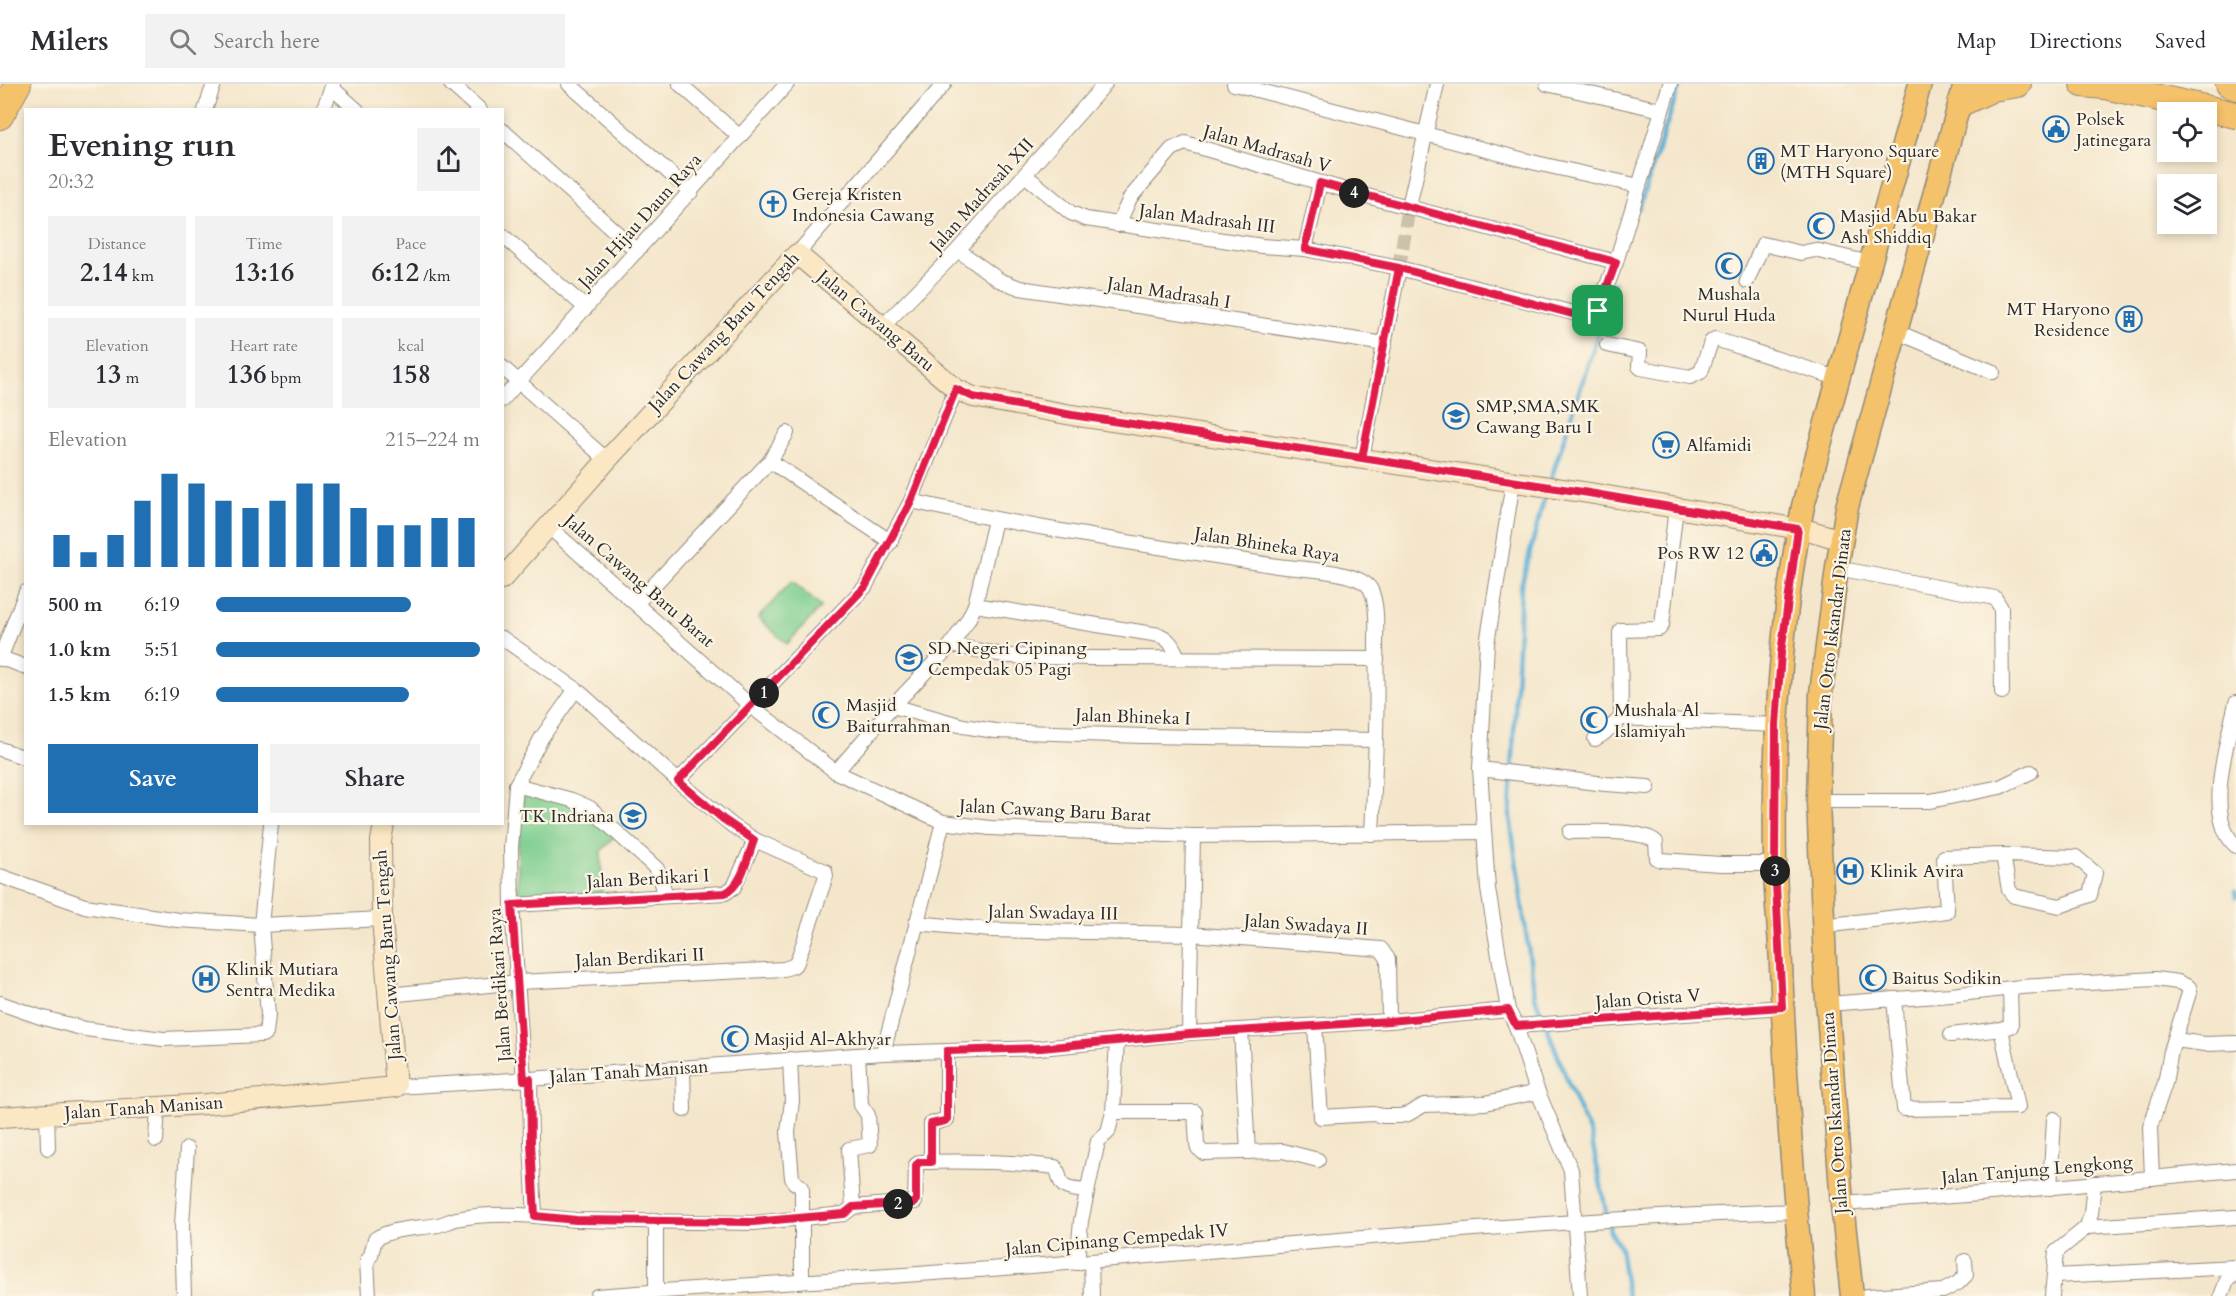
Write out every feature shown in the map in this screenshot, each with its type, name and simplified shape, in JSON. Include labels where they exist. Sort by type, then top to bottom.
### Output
[{"type":"highway","points":[[0,116],[18,84]]},
{"type":"highway","points":[[1963,93],[2018,84]]},
{"type":"highway","points":[[2083,84],[2105,86],[2236,116]]},
{"type":"highway","points":[[2229,84],[2236,87]]},
{"type":"main road","points":[[1804,1296],[1782,1007],[1775,864],[1776,725],[1781,653],[1798,529],[1837,378],[1920,84]]},
{"type":"main road","name":"Jalan Otto Iskandar Dinata","points":[[1852,1296],[1842,1204],[1827,1004],[1818,801],[1821,693],[1847,507],[1963,93]]},
{"type":"street","points":[[206,108],[214,84]]},
{"type":"street","points":[[451,84],[478,108]]},
{"type":"street","points":[[569,84],[691,192]]},
{"type":"street","name":"Jalan Hijau Daun Raya","points":[[504,398],[787,84]]},
{"type":"street","name":"Jalan Cawang Baru Tengah","points":[[504,577],[606,460],[796,254],[944,84]]},
{"type":"street","name":"Jalan Madrasah XII","points":[[882,327],[958,250],[1105,84]]},
{"type":"street","points":[[1234,84],[1536,163],[1639,186]]},
{"type":"street","points":[[1409,206],[1437,84]]},
{"type":"street","points":[[1547,84],[1661,110]]},
{"type":"street","points":[[1616,262],[1670,84]]},
{"type":"street","points":[[684,85],[740,137]]},
{"type":"street","points":[[324,108],[337,87],[355,108]]},
{"type":"street","points":[[504,132],[637,251]]},
{"type":"street","name":"Jalan Madrasah V","points":[[1119,225],[1130,198],[1172,149],[1181,144],[1616,262]]},
{"type":"street","name":"Jalan Madrasah III","points":[[1025,175],[1071,213],[1086,219],[1262,246],[1305,249],[1399,268],[1584,317],[1594,315],[1598,311],[1616,262]]},
{"type":"street","points":[[1305,249],[1320,183]]},
{"type":"street","points":[[504,237],[586,308]]},
{"type":"street","points":[[1747,281],[1763,244],[1801,253],[1815,250],[1870,263]]},
{"type":"street","name":"Jalan Madrasah I","points":[[958,250],[1004,283],[1020,288],[1385,344]]},
{"type":"street","name":"Jalan Cawang Baru","points":[[796,254],[956,389],[973,397],[1072,415],[1563,489],[1798,529],[1842,540]]},
{"type":"street","points":[[1362,458],[1399,268]]},
{"type":"street","points":[[1897,332],[1993,372]]},
{"type":"street","points":[[1607,345],[1640,352],[1639,366],[1641,368],[1690,377],[1701,372],[1714,339],[1837,378]]},
{"type":"street","points":[[504,369],[606,460]]},
{"type":"street","points":[[678,781],[865,587],[911,501],[956,389]]},
{"type":"street","points":[[638,603],[770,461],[787,433]]},
{"type":"street","points":[[770,461],[891,542]]},
{"type":"street","points":[[1513,482],[1487,644],[1480,769],[1483,832],[1488,889],[1508,1010],[1516,1026],[1538,1092],[1571,1170],[1580,1296]]},
{"type":"street","name":"Jalan Bhineka Raya","points":[[911,501],[995,520],[1284,567],[1354,576],[1365,582],[1371,589],[1375,608],[1377,659],[1371,834]]},
{"type":"street","points":[[1621,718],[1620,633],[1621,630],[1630,629],[1655,630],[1662,625],[1676,508]]},
{"type":"street","points":[[836,772],[893,706],[951,645],[975,605],[995,520]]},
{"type":"street","name":"Jalan Cawang Baru Barat","points":[[548,526],[638,603],[752,706],[836,772],[943,822],[990,828],[1192,836],[1483,832]]},
{"type":"street","points":[[1837,568],[1995,598],[2001,608],[2002,692]]},
{"type":"street","points":[[24,597],[0,659],[24,666]]},
{"type":"street","points":[[975,605],[1159,635],[1172,644],[1178,657]]},
{"type":"street","points":[[504,639],[576,689],[678,781],[723,819],[754,840]]},
{"type":"street","points":[[951,645],[1008,656],[1377,659]]},
{"type":"street","name":"Jalan Berdikari Raya","points":[[535,1216],[527,1079],[512,905],[511,848],[516,784],[543,737],[576,689]]},
{"type":"street","points":[[2236,703],[2229,768],[2220,799],[2222,825],[2228,838],[2236,846]]},
{"type":"street","name":"Jalan Bhineka I","points":[[893,706],[963,726],[994,731],[1375,740]]},
{"type":"street","points":[[1595,739],[1621,718],[1776,725]]},
{"type":"street","points":[[0,749],[24,757]]},
{"type":"street","points":[[1480,769],[1648,787]]},
{"type":"street","points":[[1818,801],[1929,801],[2000,787],[2031,772]]},
{"type":"street","points":[[516,784],[572,800],[590,808],[657,869],[666,895]]},
{"type":"street","points":[[883,1053],[943,822]]},
{"type":"street","points":[[0,1003],[85,1029],[152,1038],[262,1035],[267,1031],[268,1015],[261,925],[271,825]]},
{"type":"street","name":"Jalan Cawang Baru Tengah","points":[[384,825],[381,841],[382,919],[396,1087]]},
{"type":"street","points":[[1570,832],[1634,834],[1650,838],[1656,842],[1657,858],[1661,861],[1775,864]]},
{"type":"street","points":[[1190,1034],[1192,836]]},
{"type":"street","name":"Jalan Berdikari II","points":[[388,994],[518,982],[784,969],[793,966],[799,957],[827,873],[754,840]]},
{"type":"street","name":"Jalan Berdikari I","points":[[512,905],[725,893],[731,891],[741,874],[754,840]]},
{"type":"street","points":[[1823,926],[1947,911],[1944,857],[2003,855],[2076,857],[2095,873],[2090,895],[2061,906],[2014,896],[2009,890],[2003,855]]},
{"type":"street","points":[[0,876],[86,906],[178,920],[261,925],[382,919]]},
{"type":"street","name":"Jalan Swadaya III","points":[[916,923],[990,930],[1190,934]]},
{"type":"street","name":"Jalan Swadaya II","points":[[1190,934],[1381,949],[1388,959],[1389,1021]]},
{"type":"street","points":[[1827,1004],[1951,995],[2010,988],[2156,979],[2178,982],[2189,987],[2165,1083],[2150,1127],[2152,1178]]},
{"type":"street","points":[[1951,1035],[2011,1026],[2010,988]]},
{"type":"street","points":[[1894,999],[1904,1109],[2018,1107],[2001,1029]]},
{"type":"street","name":"Jalan Otista V","points":[[1516,1026],[1782,1007]]},
{"type":"street","name":"Jalan Tanah Manisan","points":[[0,1117],[790,1059],[883,1053],[1041,1048],[1190,1034],[1389,1021],[1508,1010]]},
{"type":"street","points":[[1315,1026],[1321,1117],[1374,1114],[1400,1116],[1424,1105],[1485,1103],[1538,1092]]},
{"type":"street","points":[[1241,1030],[1248,1152]]},
{"type":"street","points":[[1092,1296],[1084,1262],[1081,1221],[1098,1141],[1108,1132],[1113,1112],[1117,1040]]},
{"type":"street","points":[[2175,1040],[2205,1044],[2236,1043]]},
{"type":"street","points":[[931,1162],[931,1124],[947,1119],[947,1051]]},
{"type":"street","points":[[853,1207],[849,1149],[870,1145],[868,1116],[861,1105],[858,1055]]},
{"type":"street","points":[[790,1059],[792,1101],[788,1132],[792,1178],[802,1190],[802,1281]]},
{"type":"street","points":[[683,1068],[684,1110]]},
{"type":"street","points":[[156,1140],[158,1107]]},
{"type":"street","points":[[1113,1112],[1192,1112],[1196,1116],[1197,1144],[1200,1151],[1283,1151],[1318,1160]]},
{"type":"street","points":[[46,1114],[48,1148]]},
{"type":"street","points":[[2050,1188],[2054,1119]]},
{"type":"street","points":[[184,1296],[182,1225],[187,1149]]},
{"type":"street","points":[[369,1296],[367,1261],[375,1239],[403,1228],[437,1225],[470,1217],[514,1214],[576,1220],[753,1222],[844,1214],[853,1207],[915,1202],[916,1165],[920,1162],[989,1160],[1055,1167],[1065,1187],[1087,1191]]},
{"type":"street","name":"Jalan Tanjung Lengkong","points":[[1842,1204],[2050,1188],[2236,1170]]},
{"type":"street","points":[[2052,1296],[2056,1252],[2087,1227],[2094,1183]]},
{"type":"street","name":"Jalan Cipinang Cempedak IV","points":[[597,1296],[1084,1262],[1396,1235],[1632,1218],[1796,1211]]},
{"type":"street","points":[[2087,1227],[2149,1225],[2236,1217]]},
{"type":"street","points":[[656,1220],[660,1293]]},
{"type":"street","points":[[1867,1296],[1943,1291],[1958,1283],[1966,1275],[1965,1261]]},
{"type":"street","points":[[2054,1276],[2236,1267]]},
{"type":"street","points":[[2221,1296],[2227,1280],[2236,1274]]},
{"type":"green space","points":[[792,581],[821,607],[787,644],[758,618]]},
{"type":"green space","points":[[525,789],[581,806],[616,835],[601,851],[602,893],[518,898],[518,837]]},
{"type":"waterway","points":[[1639,208],[1680,84]]},
{"type":"waterway","points":[[1550,482],[1614,284]]},
{"type":"waterway","points":[[1546,492],[1521,586],[1510,817],[1535,997],[1591,1136],[1610,1231],[1620,1247],[1627,1296]]},
{"type":"waterway","points":[[2235,891],[2236,897]]},
{"type":"tunnel","points":[[1399,268],[1409,206]]},
{"type":"place","name":"Polsek Jatinegara","points":[[2056,129]]},
{"type":"place","name":"MT Haryono Square (MTH Square)","points":[[1761,161]]},
{"type":"place","name":"Gereja Kristen Indonesia Cawang","points":[[773,204]]},
{"type":"place","name":"Masjid Abu Bakar Ash Shiddiq","points":[[1821,226]]},
{"type":"place","name":"Mushala Nurul Huda","points":[[1729,266]]},
{"type":"place","name":"MT Haryono Residence","points":[[2129,319]]},
{"type":"place","name":"SMP,SMA,SMK Cawang Baru I","points":[[1456,416]]},
{"type":"place","name":"Alfamidi","points":[[1666,445]]},
{"type":"place","name":"Pos RW 12","points":[[1764,553]]},
{"type":"place","name":"SD Negeri Cipinang Cempedak 05 Pagi","points":[[909,658]]},
{"type":"place","name":"Masjid Baiturrahman","points":[[826,715]]},
{"type":"place","name":"Mushala Al Islamiyah","points":[[1594,720]]},
{"type":"place","name":"TK Indriana","points":[[633,816]]},
{"type":"place","name":"Klinik Avira","points":[[1850,871]]},
{"type":"place","name":"Baitus Sodikin","points":[[1873,978]]},
{"type":"place","name":"Klinik Mutiara Sentra Medika","points":[[206,979]]},
{"type":"place","name":"Masjid Al-Akhyar","points":[[735,1039]]},
{"type":"route","points":[[1598,311],[1594,315],[1584,317],[1399,268],[1362,458],[1072,415],[973,397],[956,389],[911,501],[865,587],[678,781],[723,819],[754,840],[741,874],[731,891],[512,905],[524,1080],[530,1079],[535,1216],[576,1220],[753,1222],[844,1214],[853,1207],[914,1203],[916,1200],[916,1165],[920,1162],[931,1162],[931,1124],[947,1121],[947,1051],[1041,1048],[1190,1034],[1469,1015],[1508,1010],[1516,1026],[1782,1007],[1775,864],[1776,725],[1781,653],[1798,529],[1589,493],[1362,458],[1385,344],[1399,268],[1305,249],[1320,183],[1616,262],[1598,311]]}]
